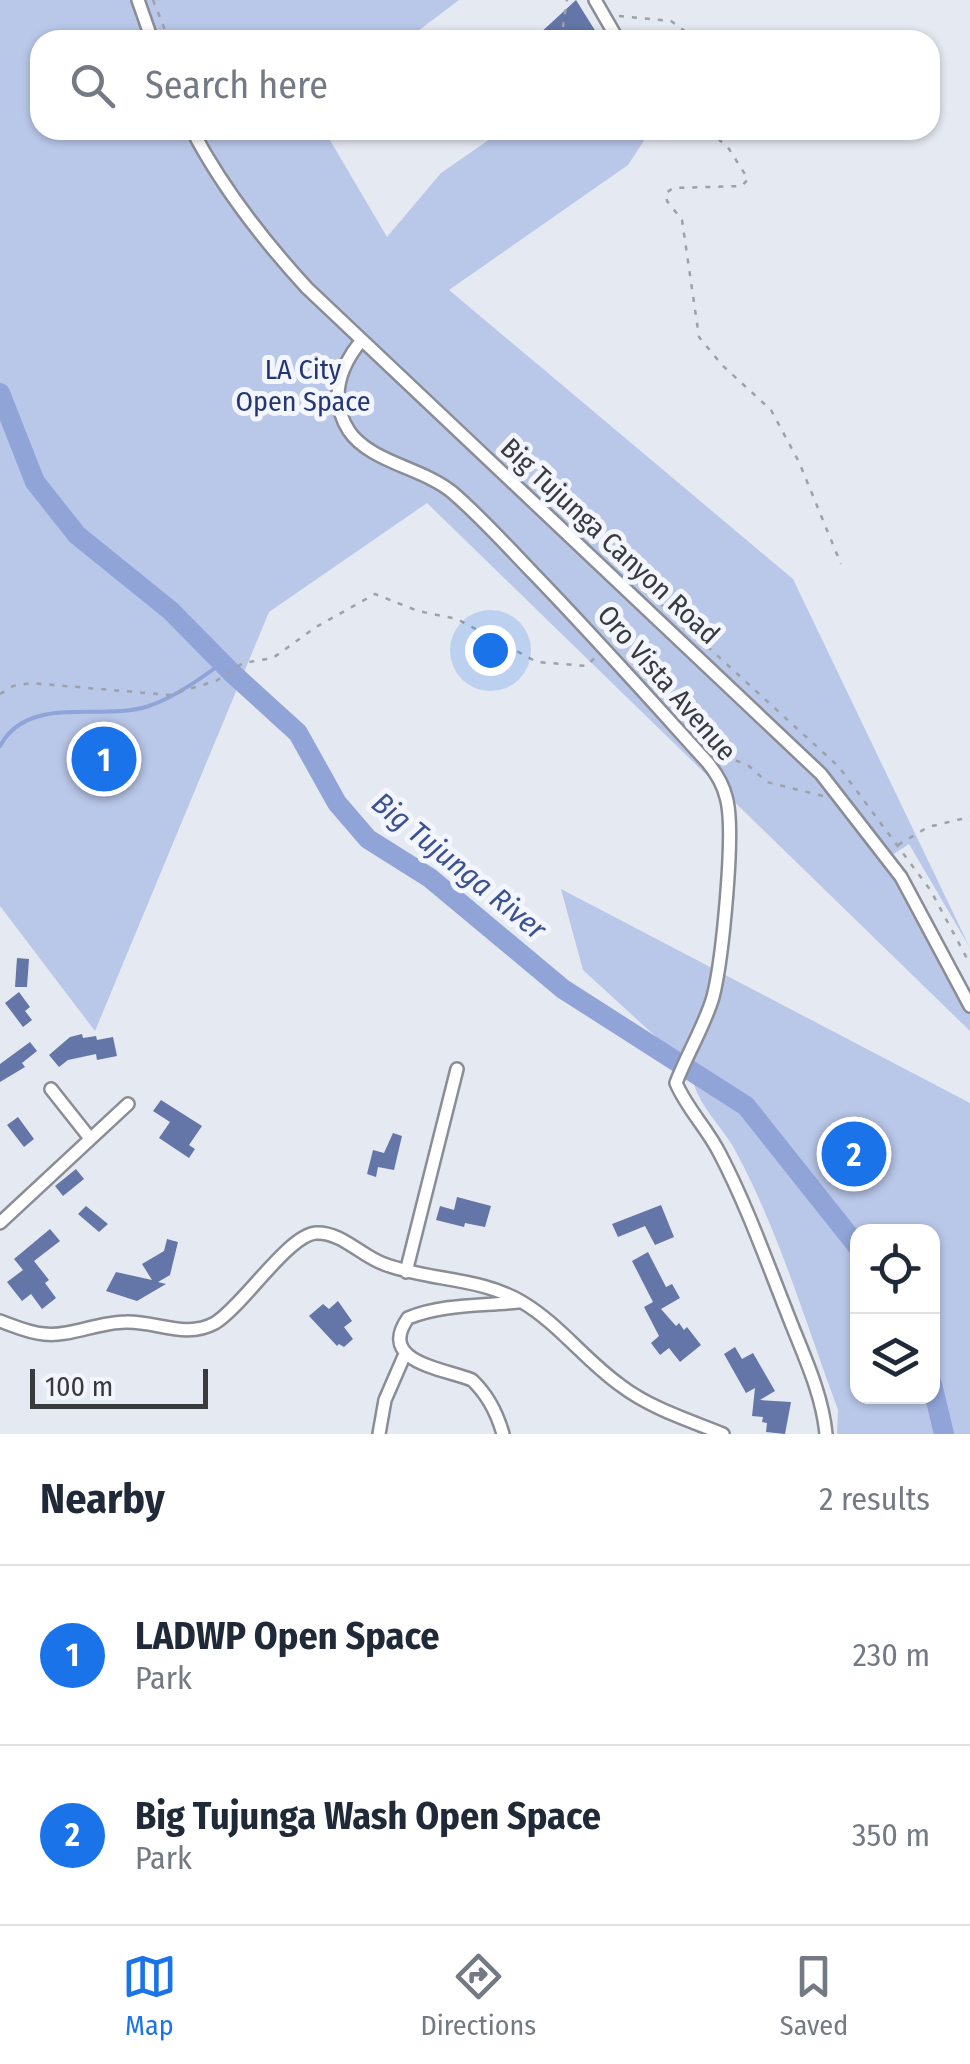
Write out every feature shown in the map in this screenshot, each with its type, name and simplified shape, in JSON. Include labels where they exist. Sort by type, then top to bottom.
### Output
[{"type":"street","points":[[138,0],[148,30]]},
{"type":"street","points":[[594,0],[612,30]]},
{"type":"street","name":"Big Tujunga Canyon Road","points":[[198,140],[258,234],[361,340],[821,774],[901,878],[970,1006]]},
{"type":"street","name":"Oro Vista Avenue","points":[[361,340],[346,363],[338,390],[338,406],[352,434],[377,454],[420,471],[453,493],[605,647],[716,772],[726,796],[730,846],[712,999],[676,1083],[685,1105],[718,1150],[762,1246],[810,1368],[826,1434]]},
{"type":"street","points":[[406,1272],[426,1180],[457,1069]]},
{"type":"street","points":[[51,1088],[89,1138]]},
{"type":"street","points":[[0,1223],[128,1104]]},
{"type":"street","points":[[0,1321],[54,1335],[124,1322],[176,1330],[200,1328],[234,1308],[298,1241],[316,1233],[346,1242],[380,1264],[489,1287],[522,1302],[556,1326],[622,1387],[723,1434]]},
{"type":"street","points":[[503,1434],[495,1411],[472,1380],[405,1354],[398,1344],[408,1318],[454,1307],[522,1302]]},
{"type":"street","points":[[379,1434],[385,1400],[405,1354]]},
{"type":"path","points":[[154,0],[164,30]]},
{"type":"path","points":[[562,30],[567,0]]},
{"type":"path","points":[[602,14],[671,21],[686,30]]},
{"type":"path","points":[[720,140],[748,179],[742,186],[673,188],[666,193],[682,220],[699,338],[771,410],[800,462],[842,564]]},
{"type":"path","points":[[0,694],[31,683],[169,695],[216,681],[243,664],[273,658],[316,627],[375,594],[418,611],[457,619],[538,662],[586,666],[605,647]]},
{"type":"path","points":[[697,750],[712,750],[732,758],[749,766],[767,782],[844,800]]},
{"type":"path","points":[[898,845],[928,826],[970,817]]},
{"type":"green space","name":"LA City Open Space","points":[[0,0],[459,0],[419,30],[30,30],[30,140],[330,140],[387,237],[441,173],[489,140],[644,140],[628,165],[449,290],[793,579],[970,948],[909,844],[889,857],[970,1004],[970,1031],[427,503],[269,612],[95,1031],[0,906]]},
{"type":"green space","points":[[561,889],[970,1103],[970,1434],[837,1434],[838,1410],[778,1245],[735,1150],[699,1097],[694,1086],[693,1062],[678,1057],[583,970]]},
{"type":"building","points":[[576,0],[595,30],[543,30]]},
{"type":"building","points":[[17,958],[29,959],[27,987],[15,987]]},
{"type":"building","points":[[19,992],[30,1007],[25,1011],[32,1020],[23,1027],[5,1003]]},
{"type":"building","points":[[82,1034],[83,1038],[96,1036],[97,1040],[113,1037],[117,1056],[97,1060],[96,1054],[68,1060],[59,1067],[49,1055],[70,1037]]},
{"type":"building","points":[[30,1042],[37,1051],[22,1063],[25,1067],[0,1082],[0,1064]]},
{"type":"building","points":[[161,1100],[202,1126],[189,1145],[195,1149],[189,1158],[159,1138],[170,1122],[153,1111]]},
{"type":"building","points":[[18,1117],[34,1139],[24,1147],[7,1125]]},
{"type":"building","points":[[393,1133],[402,1136],[394,1170],[378,1167],[376,1177],[367,1174],[373,1150],[384,1153]]},
{"type":"building","points":[[76,1169],[84,1179],[63,1196],[55,1186]]},
{"type":"building","points":[[457,1197],[491,1206],[485,1227],[436,1220],[440,1206],[454,1210]]},
{"type":"building","points":[[661,1205],[674,1237],[655,1245],[645,1226],[618,1237],[612,1224]]},
{"type":"building","points":[[86,1206],[108,1224],[99,1232],[78,1214]]},
{"type":"building","points":[[50,1229],[60,1241],[34,1261],[49,1280],[45,1283],[56,1298],[42,1309],[31,1294],[22,1301],[7,1282],[23,1270],[14,1259]]},
{"type":"building","points":[[167,1239],[178,1242],[170,1275],[158,1282],[166,1284],[137,1301],[106,1291],[116,1272],[152,1280],[142,1264],[164,1251]]},
{"type":"building","points":[[648,1252],[666,1287],[672,1284],[680,1298],[661,1309],[676,1326],[679,1323],[684,1330],[687,1327],[701,1345],[680,1362],[669,1348],[660,1355],[651,1343],[659,1336],[644,1307],[653,1302],[632,1261]]},
{"type":"building","points":[[338,1301],[352,1321],[344,1327],[353,1339],[344,1347],[337,1346],[309,1316],[323,1304],[329,1309]]},
{"type":"building","points":[[735,1347],[742,1359],[753,1353],[775,1391],[760,1400],[791,1402],[785,1434],[766,1432],[763,1417],[752,1416],[755,1388],[746,1393],[724,1354]]},
{"type":"waterway","name":"Big Tujunga River","points":[[0,393],[35,482],[77,535],[171,611],[298,733],[337,803],[368,839],[430,878],[563,989],[746,1106],[850,1237]]},
{"type":"waterway","points":[[0,746],[13,730],[47,714],[149,706],[178,693],[222,663]]},
{"type":"waterway","name":"Big Tujunga River","points":[[937,1404],[944,1434]]},
{"type":"place","name":"LADWP Open Space","points":[[104,759]]},
{"type":"place","name":"Big Tujunga Wash Open Space","points":[[854,1154]]}]
